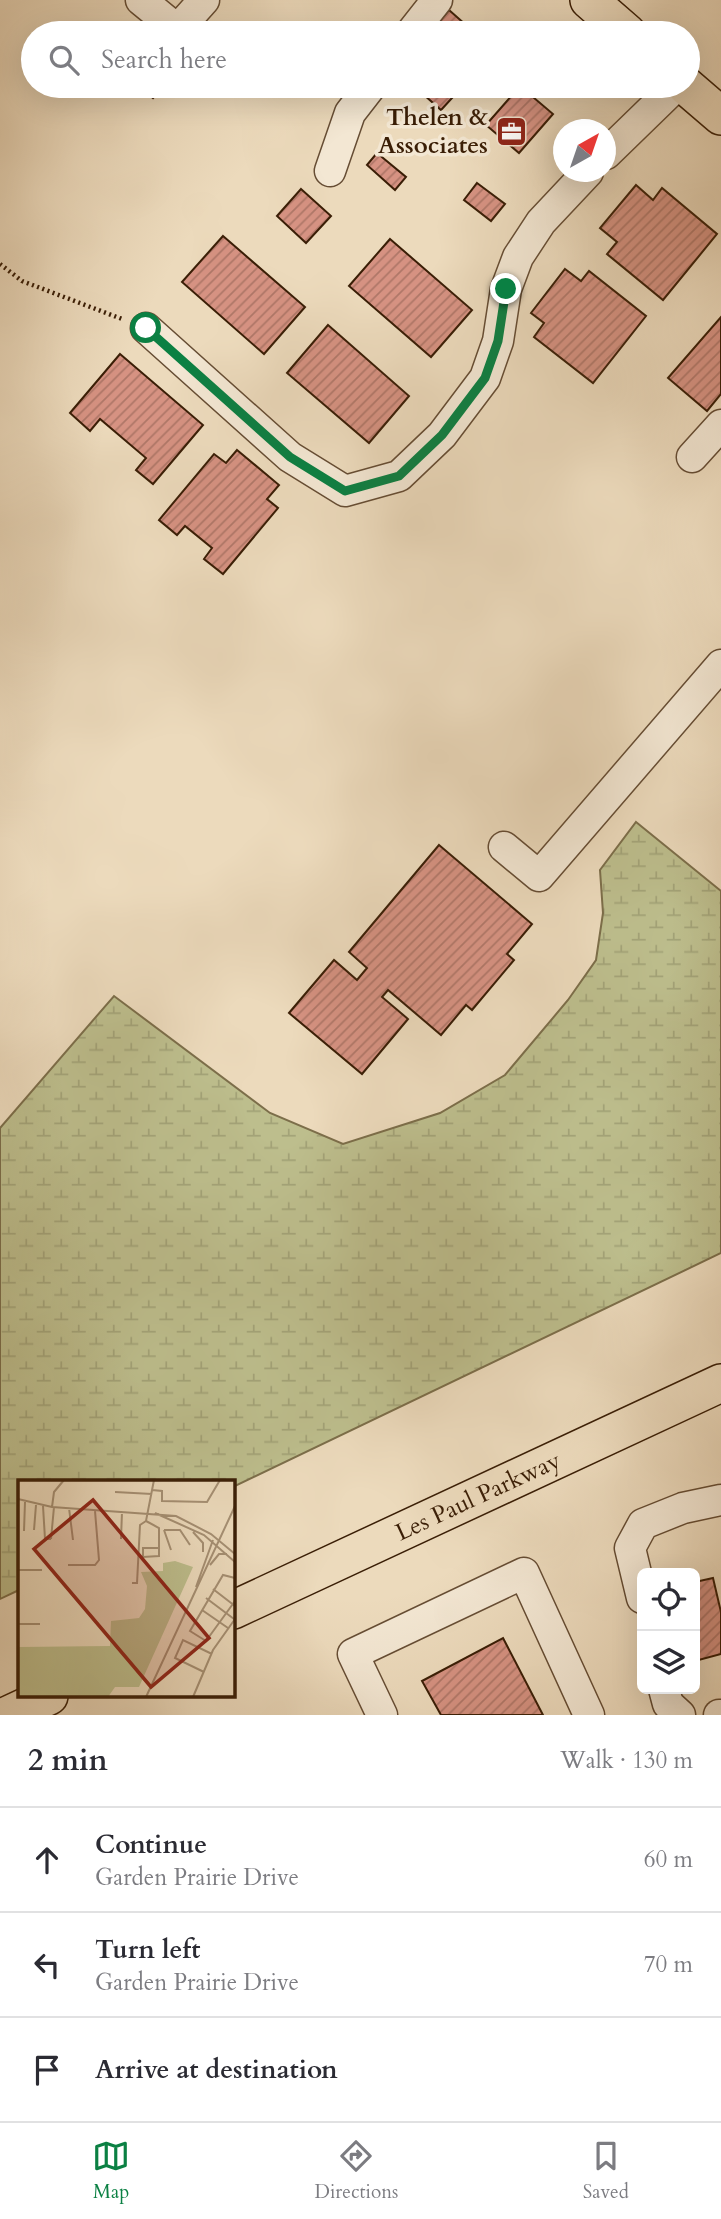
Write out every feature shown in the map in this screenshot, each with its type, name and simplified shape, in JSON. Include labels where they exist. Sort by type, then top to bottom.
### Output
[{"type":"main road","points":[[589,0],[613,21]]},
{"type":"main road","points":[[700,98],[721,116]]},
{"type":"main road","name":"Les Paul Parkway","points":[[234,1610],[721,1383]]},
{"type":"main road","points":[[8,1715],[45,1698]]},
{"type":"street","points":[[141,0],[167,21]]},
{"type":"street","points":[[185,21],[204,0]]},
{"type":"street","points":[[420,21],[437,0]]},
{"type":"street","points":[[330,171],[350,113],[362,98]]},
{"type":"street","points":[[616,144],[664,98]]},
{"type":"street","points":[[146,328],[290,457],[345,491],[399,476],[442,435],[485,378],[498,341],[506,289],[518,257],[541,222],[579,182]]},
{"type":"street","points":[[692,457],[721,425]]},
{"type":"street","points":[[504,847],[539,876],[721,665]]},
{"type":"street","points":[[637,1577],[630,1548],[643,1524],[683,1508],[721,1500]]},
{"type":"street","points":[[382,1715],[353,1654],[524,1573],[589,1715]]},
{"type":"street","points":[[665,1694],[668,1704],[680,1715]]},
{"type":"path","points":[[0,264],[22,281],[146,328]]},
{"type":"green space","points":[[636,822],[721,891],[721,1253],[234,1487],[234,1480],[18,1480],[18,1590],[0,1599],[0,1128],[114,996],[270,1113],[343,1144],[440,1113],[505,1075],[568,1000],[596,960],[603,913],[600,870]]},
{"type":"building","points":[[449,10],[461,21],[439,21]]},
{"type":"building","points":[[428,98],[452,98],[441,110]]},
{"type":"building","points":[[510,98],[534,98],[553,114],[519,153],[486,125]]},
{"type":"building","points":[[377,153],[406,177],[395,190],[367,165]]},
{"type":"building","points":[[477,183],[505,204],[491,221],[464,200]]},
{"type":"building","points":[[636,185],[653,200],[662,188],[717,234],[663,300],[607,254],[617,242],[600,228]]},
{"type":"building","points":[[301,189],[331,216],[306,243],[277,216]]},
{"type":"building","points":[[223,236],[305,307],[264,354],[182,282]]},
{"type":"building","points":[[390,239],[472,310],[431,357],[349,286]]},
{"type":"building","points":[[565,269],[581,281],[589,271],[646,316],[593,383],[534,337],[544,323],[531,313]]},
{"type":"building","points":[[721,317],[721,394],[707,411],[668,378]]},
{"type":"building","points":[[328,325],[409,396],[369,443],[287,373]]},
{"type":"building","points":[[120,354],[203,425],[153,484],[136,470],[146,458],[100,419],[90,431],[70,413]]},
{"type":"building","points":[[237,450],[279,485],[267,499],[278,508],[223,574],[204,559],[212,548],[185,526],[177,535],[159,520],[214,454],[226,463]]},
{"type":"building","points":[[439,845],[532,924],[507,954],[514,960],[472,1010],[466,1005],[441,1035],[388,990],[382,997],[408,1019],[362,1074],[289,1013],[334,960],[357,980],[367,968],[349,952]]},
{"type":"building","points":[[713,1578],[721,1612],[721,1654],[700,1660],[700,1631],[700,1581]]},
{"type":"building","points":[[503,1638],[543,1715],[441,1715],[422,1681]]},
{"type":"place","name":"Thelen & Associates","points":[[511,131]]},
{"type":"route","points":[[146,328],[290,457],[345,491],[399,476],[442,435],[485,378],[498,341],[506,289]]}]
